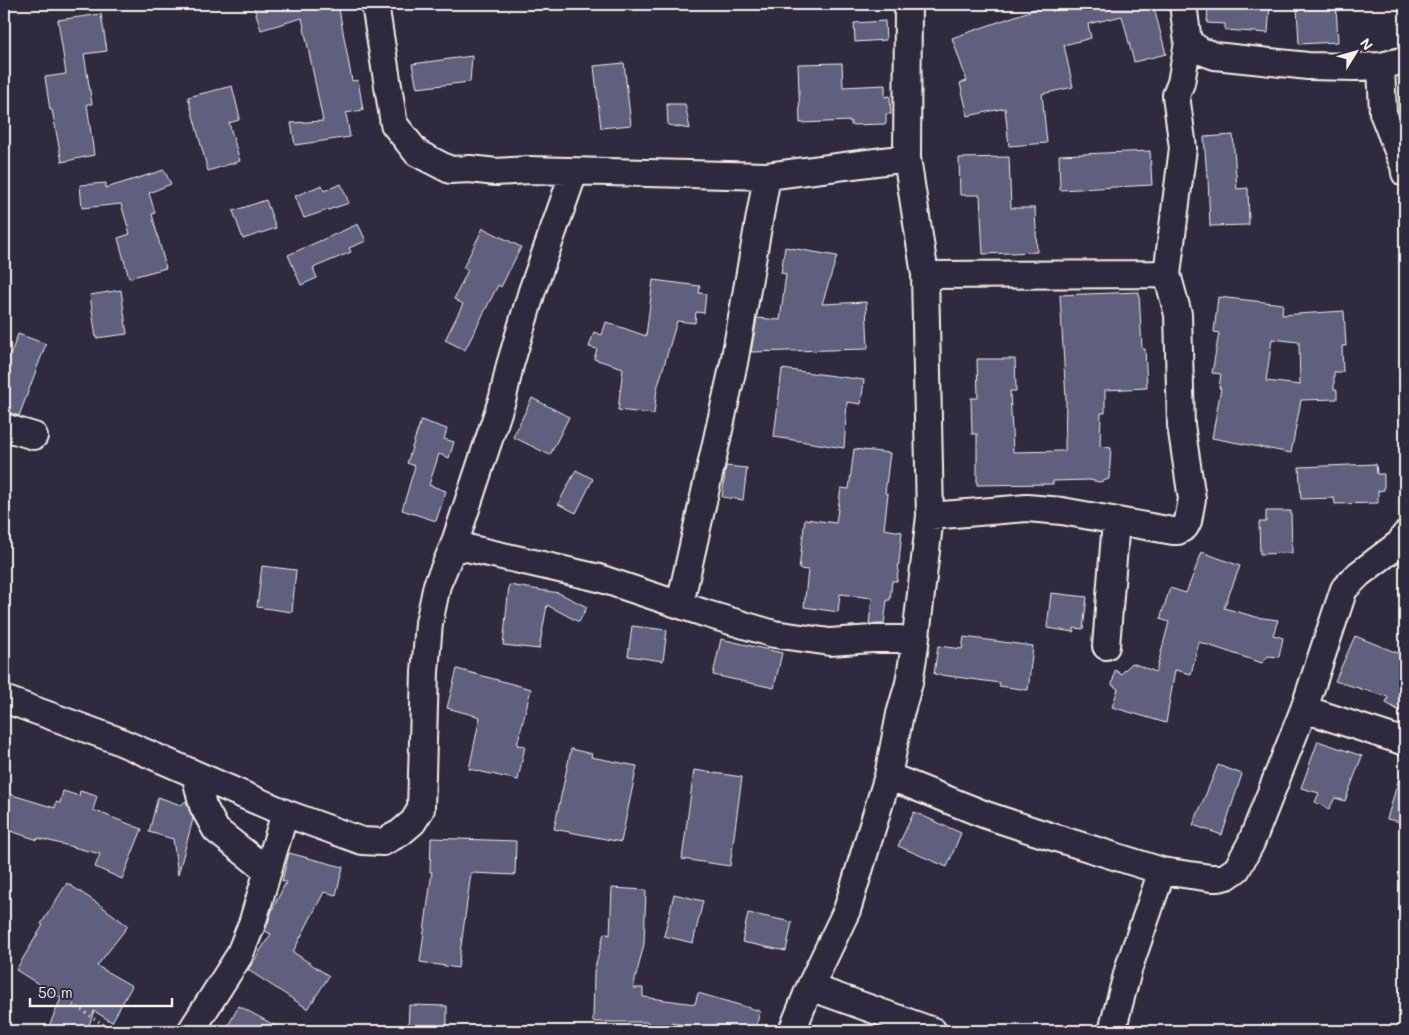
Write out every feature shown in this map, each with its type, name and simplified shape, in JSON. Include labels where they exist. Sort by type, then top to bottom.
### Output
[{"type":"street","points":[[375,4],[394,124],[417,153],[450,170],[470,169],[496,172],[530,170],[767,176],[907,158]]},
{"type":"street","points":[[930,516],[1027,508],[1062,511],[1178,531],[1185,527],[1192,499],[1181,425],[1178,314],[1167,274],[1183,148],[1176,95],[1181,83],[1188,42],[1183,4]]},
{"type":"street","points":[[792,1031],[810,987],[847,910],[888,776],[900,714],[909,683],[915,644],[930,516],[925,274],[907,158],[915,5]]},
{"type":"street","points":[[1188,42],[1201,51],[1222,57],[1308,66],[1393,63],[1383,113],[1405,173]]},
{"type":"street","points":[[4,699],[114,739],[285,813],[362,842],[383,842],[400,833],[414,822],[420,809],[424,672],[429,623],[437,585],[454,545],[503,397],[524,315],[574,172]]},
{"type":"street","points":[[680,604],[734,363],[767,176]]},
{"type":"street","points":[[925,274],[1167,274]]},
{"type":"street","points":[[4,428],[34,436]]},
{"type":"street","points":[[1106,646],[1116,521]]},
{"type":"street","points":[[888,776],[1018,826],[1162,871],[1219,878],[1227,876],[1237,870],[1251,843],[1304,709],[1344,589],[1359,574],[1400,543],[1405,535]]},
{"type":"street","points":[[454,545],[599,578],[774,634],[830,642],[872,638],[900,639],[915,644]]},
{"type":"street","points":[[1304,709],[1405,742]]},
{"type":"street","points":[[196,774],[203,806],[216,830],[268,871]]},
{"type":"street","points":[[191,1031],[239,956],[252,924],[285,813]]},
{"type":"street","points":[[1112,1031],[1129,967],[1162,871]]},
{"type":"street","points":[[810,987],[933,1031]]},
{"type":"path","points":[[73,1005],[106,1026],[129,1031]]},
{"type":"building","points":[[253,4],[338,4],[352,81],[358,80],[363,110],[346,113],[350,137],[295,145],[291,123],[323,121],[302,18],[261,30]]},
{"type":"building","points":[[1050,4],[1052,11],[1086,4],[1153,4],[1166,54],[1134,62],[1122,16],[1088,24],[1091,38],[1064,45],[1073,87],[1042,94],[1047,143],[1009,146],[1005,108],[968,116],[960,83],[967,81],[952,38]]},
{"type":"building","points":[[1208,4],[1270,4],[1268,33],[1225,30],[1225,24],[1207,23]]},
{"type":"building","points":[[1336,5],[1338,42],[1299,44],[1297,7]]},
{"type":"building","points":[[101,14],[107,51],[84,54],[92,104],[87,104],[94,155],[62,162],[52,110],[50,110],[45,77],[66,74],[58,20]]},
{"type":"building","points":[[885,21],[886,40],[855,42],[854,23]]},
{"type":"building","points":[[472,56],[470,82],[417,88],[412,64]]},
{"type":"building","points":[[624,63],[631,125],[601,128],[594,66]]},
{"type":"building","points":[[842,63],[843,87],[885,85],[885,97],[890,96],[891,114],[886,114],[886,124],[851,125],[851,121],[800,123],[798,64]]},
{"type":"building","points":[[232,86],[240,118],[229,123],[240,161],[208,171],[188,97]]},
{"type":"building","points":[[667,104],[685,104],[690,129],[668,125]]},
{"type":"building","points":[[1233,135],[1237,189],[1248,188],[1249,225],[1210,226],[1204,137]]},
{"type":"building","points":[[1150,151],[1152,185],[1060,190],[1059,155]]},
{"type":"building","points":[[1009,157],[1011,208],[1035,208],[1037,252],[983,254],[980,195],[960,195],[959,158]]},
{"type":"building","points":[[164,170],[171,184],[149,193],[155,213],[152,214],[166,268],[129,278],[118,238],[130,234],[121,204],[82,208],[80,185],[106,183],[106,188]]},
{"type":"building","points":[[341,184],[349,203],[304,218],[295,196],[322,185],[324,191]]},
{"type":"building","points":[[266,200],[276,228],[243,239],[233,211]]},
{"type":"building","points":[[358,224],[366,241],[349,248],[351,252],[313,268],[317,278],[301,285],[288,255]]},
{"type":"building","points":[[483,228],[521,247],[501,287],[498,285],[465,350],[445,340],[463,304],[454,299],[468,270],[463,268]]},
{"type":"building","points":[[785,247],[837,256],[822,304],[866,302],[868,349],[751,352],[757,318],[780,320],[786,274],[781,273]]},
{"type":"building","points":[[653,280],[700,286],[699,293],[706,294],[704,313],[696,312],[695,323],[677,321],[657,389],[654,414],[618,410],[623,368],[594,359],[597,349],[589,347],[594,332],[602,335],[606,322],[646,336]]},
{"type":"building","points":[[121,290],[127,334],[96,338],[90,295]]},
{"type":"building","points":[[1139,292],[1142,349],[1145,349],[1147,388],[1105,390],[1105,413],[1101,413],[1100,446],[1111,448],[1109,479],[1100,482],[1089,480],[1053,481],[1053,484],[977,485],[977,434],[972,434],[971,398],[978,398],[977,359],[1015,359],[1016,391],[1010,391],[1013,452],[1065,451],[1066,399],[1060,295]]},
{"type":"building","points":[[1218,297],[1283,304],[1282,315],[1344,311],[1346,346],[1342,346],[1343,372],[1334,372],[1334,389],[1337,390],[1337,399],[1301,400],[1291,453],[1212,438],[1221,388],[1219,388],[1221,374],[1212,373],[1219,333],[1214,332]],"holes":[[[1272,339],[1299,342],[1300,385],[1266,381]]]},
{"type":"building","points":[[18,334],[46,344],[19,416],[4,410],[4,372]]},
{"type":"building","points":[[782,369],[864,380],[861,404],[847,402],[844,448],[774,437]]},
{"type":"building","points":[[532,398],[569,417],[550,455],[513,437]]},
{"type":"building","points":[[421,420],[447,429],[444,439],[454,442],[449,458],[439,454],[429,485],[446,491],[436,521],[402,510],[415,466],[407,463]]},
{"type":"building","points":[[854,449],[890,453],[885,493],[888,494],[884,529],[902,532],[897,581],[892,581],[890,600],[887,600],[884,624],[869,624],[872,598],[840,594],[838,612],[804,607],[808,570],[799,569],[805,519],[836,523],[841,488],[849,489]]},
{"type":"building","points":[[1376,464],[1377,474],[1384,474],[1384,490],[1378,491],[1378,503],[1335,504],[1334,498],[1301,499],[1299,467]]},
{"type":"building","points":[[726,466],[747,468],[743,500],[722,497]]},
{"type":"building","points":[[576,470],[593,479],[576,513],[558,504]]},
{"type":"building","points":[[1266,511],[1291,511],[1292,553],[1260,554],[1259,522],[1266,522]]},
{"type":"building","points":[[1202,552],[1240,566],[1224,608],[1256,617],[1278,620],[1273,635],[1283,638],[1279,657],[1268,656],[1262,663],[1199,642],[1191,674],[1175,670],[1166,723],[1112,707],[1118,689],[1112,685],[1115,670],[1121,674],[1132,663],[1156,672],[1169,622],[1160,619],[1170,588],[1186,593]]},
{"type":"building","points":[[262,566],[296,570],[292,612],[257,607]]},
{"type":"building","points":[[509,585],[559,593],[587,607],[579,622],[547,605],[539,649],[503,645]]},
{"type":"building","points":[[1051,593],[1087,597],[1083,629],[1074,628],[1074,632],[1047,628]]},
{"type":"building","points":[[632,626],[667,630],[663,661],[628,656]]},
{"type":"building","points":[[1355,636],[1405,656],[1405,714],[1386,703],[1388,697],[1335,681]]},
{"type":"building","points":[[964,637],[1033,646],[1028,690],[999,686],[1000,683],[934,674],[938,646],[962,649]]},
{"type":"building","points":[[721,639],[782,653],[774,688],[713,675]]},
{"type":"building","points":[[457,669],[531,689],[517,745],[525,746],[518,780],[469,769],[480,717],[447,708]]},
{"type":"building","points":[[1318,741],[1362,756],[1345,801],[1335,798],[1329,809],[1315,802],[1319,793],[1301,788]]},
{"type":"building","points":[[571,749],[592,754],[591,757],[637,766],[621,842],[554,829]]},
{"type":"building","points":[[1218,765],[1242,774],[1222,835],[1193,825]]},
{"type":"building","points":[[694,770],[742,777],[730,866],[682,859]]},
{"type":"building","points":[[1401,771],[1405,772],[1405,823],[1387,819]]},
{"type":"building","points":[[63,791],[79,796],[80,791],[97,796],[93,810],[142,829],[122,879],[95,867],[100,854],[38,838],[38,840],[4,829],[4,811],[9,794],[55,808],[56,802],[60,803]]},
{"type":"building","points":[[158,797],[181,805],[186,801],[193,819],[178,875],[173,839],[149,832]]},
{"type":"building","points":[[914,812],[961,833],[947,867],[898,846]]},
{"type":"building","points":[[431,838],[516,841],[515,875],[471,873],[458,968],[420,962],[432,872],[430,872]]},
{"type":"building","points":[[289,853],[343,867],[336,895],[324,892],[293,952],[329,976],[308,1009],[248,970],[271,934],[265,931],[273,908],[286,882],[282,881]]},
{"type":"building","points":[[67,883],[128,926],[97,966],[132,986],[112,1022],[94,1011],[87,1031],[47,1031],[61,998],[16,970],[43,925],[41,924]]},
{"type":"building","points":[[612,888],[646,890],[644,944],[633,988],[643,988],[643,997],[695,1004],[698,993],[760,1011],[755,1031],[705,1031],[672,1022],[671,1028],[647,1025],[648,1022],[593,1022],[594,972],[604,933],[610,935]]},
{"type":"building","points":[[674,894],[703,901],[693,943],[664,936]]},
{"type":"building","points":[[748,913],[792,922],[786,951],[742,942]]},
{"type":"building","points":[[409,1005],[447,1006],[447,1031],[408,1031]]},
{"type":"building","points":[[239,1006],[285,1031],[225,1031]]}]
